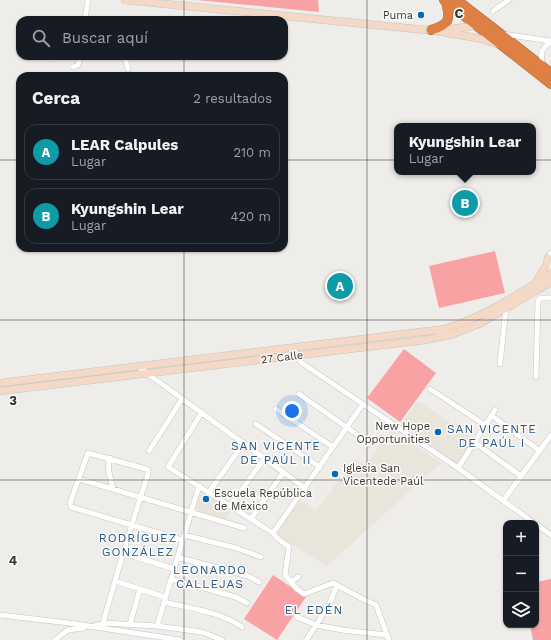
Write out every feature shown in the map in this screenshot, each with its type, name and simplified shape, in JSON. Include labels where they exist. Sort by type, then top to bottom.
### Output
[{"type":"highway","points":[[457,0],[551,73]]},
{"type":"highway","points":[[433,30],[446,24],[448,20],[449,16],[445,1]]},
{"type":"highway","points":[[445,1],[550,84]]},
{"type":"street","points":[[86,16],[88,0]]},
{"type":"street","points":[[126,0],[433,30],[483,39],[503,47]]},
{"type":"street","points":[[493,11],[509,0]]},
{"type":"street","points":[[433,30],[488,23]]},
{"type":"street","points":[[500,33],[551,41]]},
{"type":"street","points":[[542,65],[542,51],[551,41]]},
{"type":"street","points":[[73,67],[78,65],[79,60]]},
{"type":"street","points":[[125,60],[128,69]]},
{"type":"street","points":[[536,284],[550,259]]},
{"type":"street","name":"27 Calle","points":[[443,333],[507,301],[551,274]]},
{"type":"street","name":"27 Calle","points":[[0,383],[137,366],[295,351],[460,332],[481,323],[551,282]]},
{"type":"street","points":[[536,377],[538,301],[541,298],[551,298]]},
{"type":"street","points":[[500,364],[507,301]]},
{"type":"street","points":[[460,332],[461,324]]},
{"type":"street","points":[[295,351],[302,363],[458,468],[529,520]]},
{"type":"street","name":"27 Calle","points":[[0,390],[147,373],[295,351]]},
{"type":"street","points":[[137,366],[305,488]]},
{"type":"street","points":[[430,389],[485,425]]},
{"type":"street","points":[[299,394],[372,445]]},
{"type":"street","points":[[149,451],[182,399]]},
{"type":"street","points":[[273,533],[363,404]]},
{"type":"street","points":[[276,409],[333,447]]},
{"type":"street","points":[[458,468],[495,410]]},
{"type":"street","points":[[202,412],[168,467],[273,533],[289,547],[285,575],[297,589],[305,594],[331,583],[376,605],[387,638],[316,625],[297,617]]},
{"type":"street","points":[[495,418],[540,451]]},
{"type":"street","points":[[256,424],[320,466]]},
{"type":"street","points":[[503,501],[551,435]]},
{"type":"street","points":[[474,442],[521,476]]},
{"type":"street","points":[[209,492],[243,444]]},
{"type":"street","points":[[103,622],[123,553],[132,525],[141,497],[148,470],[88,453],[70,503],[71,506],[132,525],[183,538],[236,548],[261,557]]},
{"type":"street","points":[[110,458],[108,461],[109,472],[113,489]]},
{"type":"street","points":[[230,506],[264,459]]},
{"type":"street","points":[[251,519],[284,473]]},
{"type":"street","points":[[79,479],[244,528]]},
{"type":"street","points":[[157,626],[199,486]]},
{"type":"street","points":[[539,527],[551,535]]},
{"type":"street","points":[[123,553],[174,568]]},
{"type":"street","points":[[177,557],[248,576],[259,582]]},
{"type":"street","points":[[291,582],[298,577]]},
{"type":"street","points":[[171,579],[236,597],[247,603]]},
{"type":"street","points":[[115,581],[140,589],[165,600],[224,617],[242,626]]},
{"type":"street","points":[[307,640],[329,606],[337,585]]},
{"type":"street","points":[[130,624],[140,589]]},
{"type":"street","points":[[0,615],[69,623],[180,640]]},
{"type":"street","points":[[55,640],[60,635],[72,629],[90,627],[103,622],[157,626],[202,632],[222,640]]},
{"type":"shaded area","points":[[197,0],[318,0],[319,12]]},
{"type":"shaded area","points":[[495,251],[505,293],[439,308],[429,266]]},
{"type":"shaded area","points":[[404,349],[436,373],[400,422],[367,398]]},
{"type":"shaded area","name":"New Hope Opportunities","points":[[418,401],[475,439],[458,465],[401,424]]},
{"type":"shaded area","points":[[391,430],[441,463],[327,566],[276,535],[299,499],[316,511],[355,459],[365,466]]},
{"type":"shaded area","name":"Escuela República de México","points":[[200,490],[231,509],[225,521],[192,512]]},
{"type":"shaded area","points":[[273,575],[306,597],[277,640],[244,619]]},
{"type":"shaded area","points":[[551,579],[551,640],[533,640],[531,628],[539,628],[539,582]]},
{"type":"place","name":"Puma","points":[[421,15]]},
{"type":"place","name":"Kyungshin Lear","points":[[465,203]]},
{"type":"place","name":"LEAR Calpules","points":[[340,286]]},
{"type":"place","name":"New Hope Opportunities","points":[[438,432]]},
{"type":"place","name":"Iglesia San Vicentede Paúl","points":[[335,474]]},
{"type":"place","name":"Escuela República de México","points":[[206,499]]},
{"type":"district","name":"SAN VICENTE DE PAÚL I","points":[[492,436]]},
{"type":"district","name":"SAN VICENTE DE PAÚL II","points":[[276,453]]},
{"type":"district","name":"RODRÍGUEZ GONZÁLEZ","points":[[138,545]]},
{"type":"district","name":"LEONARDO CALLEJAS","points":[[210,577]]},
{"type":"district","name":"EL EDÉN","points":[[314,610]]}]
